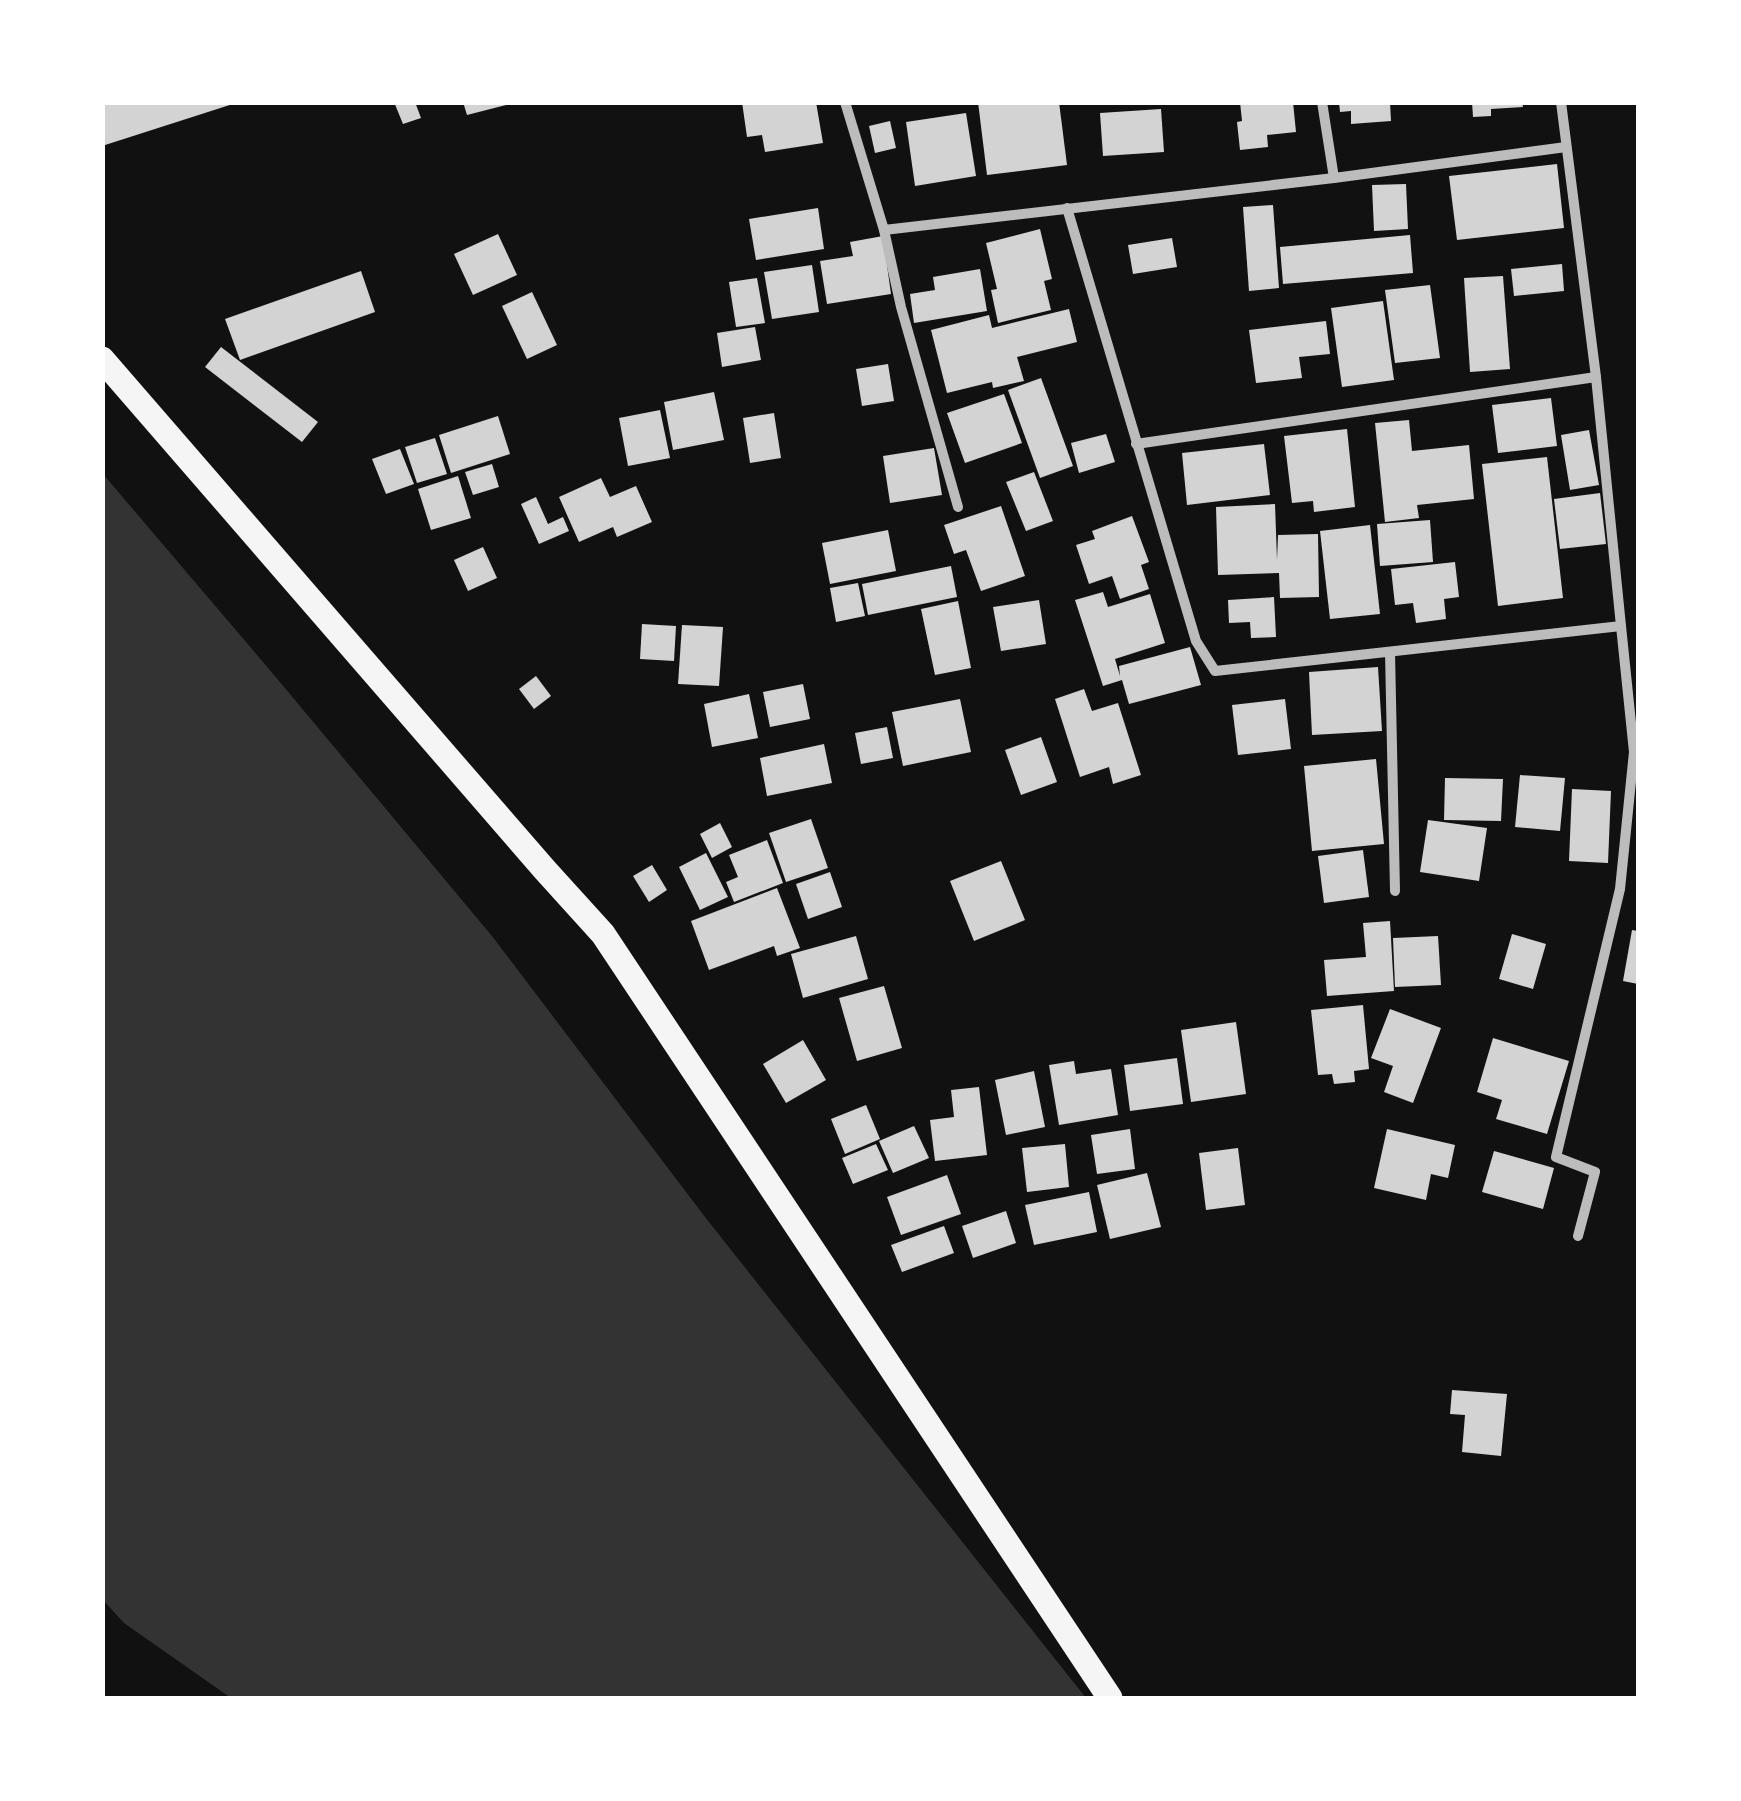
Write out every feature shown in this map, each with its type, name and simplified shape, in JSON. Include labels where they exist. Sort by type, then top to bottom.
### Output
[{"type":"main road","points":[[102,358],[603,934],[1110,1698]]},
{"type":"street","points":[[845,102],[884,230],[900,307],[958,507]]},
{"type":"street","points":[[1322,102],[1334,178]]},
{"type":"street","points":[[1561,102],[1596,377],[1634,752],[1620,889],[1556,1157],[1594,1172],[1578,1236]]},
{"type":"street","points":[[884,230],[1566,147]]},
{"type":"street","points":[[1067,208],[1196,640],[1215,671],[1621,626]]},
{"type":"street","points":[[1136,444],[1596,377]]},
{"type":"street","points":[[1390,652],[1396,891]]},
{"type":"shaded area","points":[[103,474],[492,936],[705,1217],[1086,1698],[231,1698],[124,1623],[103,1600]]},
{"type":"building","points":[[102,102],[236,102],[236,103],[102,146]]},
{"type":"building","points":[[394,102],[415,102],[421,118],[403,124]]},
{"type":"building","points":[[463,102],[510,102],[510,104],[467,115]]},
{"type":"building","points":[[742,102],[816,102],[823,143],[765,152],[762,135],[747,137]]},
{"type":"building","points":[[978,102],[1059,102],[1067,165],[987,175]]},
{"type":"building","points":[[1240,102],[1293,102],[1296,132],[1267,135],[1268,147],[1240,150]]},
{"type":"building","points":[[1339,102],[1390,102],[1391,121],[1351,124],[1351,111],[1340,112]]},
{"type":"building","points":[[1472,102],[1522,102],[1523,107],[1491,109],[1491,116],[1473,117]]},
{"type":"building","points":[[1161,109],[1164,152],[1103,156],[1100,113]]},
{"type":"building","points":[[966,113],[976,176],[915,186],[906,122]]},
{"type":"building","points":[[890,121],[896,148],[875,153],[869,126]]},
{"type":"building","points":[[1557,164],[1564,228],[1457,240],[1449,176]]},
{"type":"building","points":[[1406,184],[1408,229],[1374,231],[1372,185]]},
{"type":"building","points":[[1273,205],[1279,288],[1249,291],[1243,207]]},
{"type":"building","points":[[818,208],[824,249],[756,260],[749,219]]},
{"type":"building","points":[[1040,229],[1052,279],[1044,281],[1051,310],[998,323],[991,290],[997,289],[986,243]]},
{"type":"building","points":[[498,234],[517,275],[473,295],[454,254]]},
{"type":"building","points":[[1410,235],[1413,273],[1283,284],[1280,247]]},
{"type":"building","points":[[883,236],[891,294],[827,304],[820,261],[853,256],[850,242]]},
{"type":"building","points":[[1172,238],[1177,267],[1133,274],[1128,245]]},
{"type":"building","points":[[1562,264],[1564,291],[1514,296],[1511,269]]},
{"type":"building","points":[[812,265],[819,312],[772,319],[764,272]]},
{"type":"building","points":[[980,269],[987,311],[914,323],[910,294],[935,290],[933,277]]},
{"type":"building","points":[[361,271],[375,312],[240,360],[225,319]]},
{"type":"building","points":[[1503,276],[1510,369],[1470,372],[1464,278]]},
{"type":"building","points":[[757,278],[765,323],[736,327],[729,282]]},
{"type":"building","points":[[1430,285],[1440,358],[1395,363],[1385,290]]},
{"type":"building","points":[[532,292],[557,345],[527,359],[502,306]]},
{"type":"building","points":[[1383,301],[1394,380],[1342,387],[1331,308]]},
{"type":"building","points":[[1069,309],[1077,342],[1017,357],[1024,381],[993,388],[992,382],[947,393],[931,330],[989,315],[992,328]]},
{"type":"building","points":[[1326,321],[1330,354],[1299,357],[1302,378],[1256,383],[1249,330]]},
{"type":"building","points":[[755,327],[761,360],[722,367],[717,333]]},
{"type":"building","points":[[221,347],[318,422],[302,442],[205,367]]},
{"type":"building","points":[[888,364],[894,401],[862,406],[856,369]]},
{"type":"building","points":[[1041,378],[1073,466],[1040,478],[1008,390]]},
{"type":"building","points":[[714,392],[724,440],[673,450],[664,402]]},
{"type":"building","points":[[1004,394],[1022,443],[965,463],[947,413]]},
{"type":"building","points":[[1551,398],[1557,446],[1498,453],[1492,405]]},
{"type":"building","points":[[660,410],[670,458],[628,466],[619,418]]},
{"type":"building","points":[[774,413],[781,458],[750,463],[743,418]]},
{"type":"building","points":[[498,416],[510,454],[451,473],[439,435]]},
{"type":"building","points":[[1409,420],[1412,451],[1469,445],[1474,499],[1417,505],[1419,518],[1385,522],[1375,423]]},
{"type":"building","points":[[1347,429],[1355,507],[1314,512],[1313,501],[1292,503],[1284,436]]},
{"type":"building","points":[[1589,430],[1599,485],[1570,490],[1561,435]]},
{"type":"building","points":[[1106,434],[1115,462],[1079,473],[1071,443]]},
{"type":"building","points":[[435,438],[447,474],[417,483],[405,447]]},
{"type":"building","points":[[1264,444],[1270,495],[1187,505],[1182,453]]},
{"type":"building","points":[[934,448],[942,495],[890,503],[883,456]]},
{"type":"building","points":[[400,449],[414,484],[386,494],[372,459]]},
{"type":"building","points":[[1547,457],[1563,598],[1498,606],[1482,464]]},
{"type":"building","points":[[492,464],[499,487],[473,495],[465,472]]},
{"type":"building","points":[[1034,472],[1053,521],[1026,531],[1006,482]]},
{"type":"building","points":[[458,476],[471,518],[431,530],[418,489]]},
{"type":"building","points":[[601,478],[610,497],[636,486],[652,522],[617,537],[613,527],[579,542],[559,497]]},
{"type":"building","points":[[1600,493],[1606,544],[1560,549],[1554,499]]},
{"type":"building","points":[[536,497],[548,524],[563,517],[569,531],[539,544],[521,504]]},
{"type":"building","points":[[1275,504],[1277,560],[1278,535],[1318,534],[1319,597],[1280,598],[1279,573],[1218,575],[1216,507]]},
{"type":"building","points":[[1001,506],[1025,576],[981,591],[966,550],[954,554],[944,525]]},
{"type":"building","points":[[1132,516],[1149,562],[1141,565],[1149,589],[1120,599],[1112,576],[1089,584],[1076,545],[1095,539],[1092,531]]},
{"type":"building","points":[[1430,520],[1433,562],[1380,566],[1377,524]]},
{"type":"building","points":[[1370,525],[1380,614],[1330,619],[1320,531]]},
{"type":"building","points":[[888,530],[896,571],[830,584],[822,543]]},
{"type":"building","points":[[483,547],[497,578],[468,591],[454,560]]},
{"type":"building","points":[[1455,562],[1459,597],[1444,599],[1446,619],[1416,623],[1413,603],[1395,605],[1391,569]]},
{"type":"building","points":[[951,566],[957,597],[868,615],[862,584]]},
{"type":"building","points":[[858,583],[865,616],[836,622],[830,588]]},
{"type":"building","points":[[1103,592],[1108,607],[1150,594],[1165,643],[1115,659],[1120,676],[1119,666],[1190,647],[1201,685],[1129,704],[1122,680],[1103,686],[1075,600]]},
{"type":"building","points":[[1274,597],[1276,637],[1251,638],[1250,622],[1229,623],[1228,600]]},
{"type":"building","points":[[1039,600],[1046,644],[1001,651],[993,607]]},
{"type":"building","points":[[958,601],[971,668],[935,675],[921,609]]},
{"type":"building","points":[[642,624],[676,626],[674,661],[640,659]]},
{"type":"building","points":[[682,625],[723,627],[719,686],[678,684]]},
{"type":"building","points":[[1378,667],[1382,731],[1312,735],[1309,672]]},
{"type":"building","points":[[536,676],[551,696],[534,709],[519,689]]},
{"type":"building","points":[[803,684],[810,719],[770,727],[763,692]]},
{"type":"building","points":[[1084,689],[1092,711],[1118,703],[1141,775],[1113,784],[1109,767],[1080,777],[1055,699]]},
{"type":"building","points":[[749,694],[758,738],[712,747],[704,704]]},
{"type":"building","points":[[960,699],[971,752],[903,766],[892,712]]},
{"type":"building","points":[[1285,699],[1291,749],[1238,755],[1232,705]]},
{"type":"building","points":[[887,727],[893,758],[861,764],[855,733]]},
{"type":"building","points":[[1041,737],[1057,782],[1021,795],[1005,750]]},
{"type":"building","points":[[824,744],[832,783],[767,796],[760,758]]},
{"type":"building","points":[[1376,759],[1384,844],[1312,851],[1304,766]]},
{"type":"building","points":[[1520,775],[1565,778],[1560,831],[1515,827]]},
{"type":"building","points":[[1445,778],[1503,779],[1501,821],[1444,820]]},
{"type":"building","points":[[1572,789],[1611,791],[1608,863],[1569,861]]},
{"type":"building","points":[[811,819],[828,868],[786,882],[769,833]]},
{"type":"building","points":[[1428,820],[1487,828],[1479,881],[1420,872]]},
{"type":"building","points":[[720,823],[732,847],[712,858],[700,834]]},
{"type":"building","points":[[767,840],[783,883],[734,902],[726,882],[738,877],[729,855]]},
{"type":"building","points":[[1363,850],[1369,897],[1324,903],[1318,856]]},
{"type":"building","points":[[706,853],[728,897],[700,910],[679,867]]},
{"type":"building","points":[[1001,861],[1025,920],[974,941],[950,881]]},
{"type":"building","points":[[652,865],[667,890],[649,902],[633,876]]},
{"type":"building","points":[[830,872],[842,907],[808,919],[796,884]]},
{"type":"building","points":[[777,888],[800,948],[777,956],[774,946],[709,970],[691,921]]},
{"type":"building","points":[[1390,921],[1394,991],[1327,996],[1324,960],[1366,957],[1363,923]]},
{"type":"building","points":[[1632,930],[1638,931],[1638,984],[1623,981]]},
{"type":"building","points":[[1512,934],[1546,944],[1533,989],[1499,979]]},
{"type":"building","points":[[856,936],[868,979],[803,998],[791,954]]},
{"type":"building","points":[[1438,936],[1441,985],[1395,987],[1393,938]]},
{"type":"building","points":[[884,986],[902,1048],[857,1061],[839,998]]},
{"type":"building","points":[[1363,1005],[1369,1069],[1354,1071],[1355,1082],[1334,1084],[1332,1074],[1318,1075],[1311,1010]]},
{"type":"building","points":[[1390,1009],[1441,1028],[1413,1103],[1384,1092],[1393,1066],[1371,1058]]},
{"type":"building","points":[[1236,1022],[1246,1094],[1191,1102],[1181,1030]]},
{"type":"building","points":[[1493,1038],[1569,1061],[1547,1134],[1496,1119],[1502,1100],[1477,1092]]},
{"type":"building","points":[[803,1040],[826,1080],[786,1103],[763,1064]]},
{"type":"building","points":[[1177,1058],[1183,1104],[1130,1111],[1124,1065]]},
{"type":"building","points":[[1074,1061],[1076,1074],[1111,1069],[1118,1115],[1059,1125],[1049,1065]]},
{"type":"building","points":[[1034,1071],[1045,1127],[1006,1135],[995,1080]]},
{"type":"building","points":[[979,1087],[987,1155],[935,1161],[930,1120],[954,1117],[951,1090]]},
{"type":"building","points":[[866,1105],[880,1139],[845,1154],[831,1119]]},
{"type":"building","points":[[914,1126],[929,1158],[893,1173],[879,1141]]},
{"type":"building","points":[[1130,1129],[1135,1169],[1097,1174],[1091,1135]]},
{"type":"building","points":[[1387,1129],[1455,1145],[1448,1178],[1431,1174],[1426,1200],[1374,1188]]},
{"type":"building","points":[[876,1144],[888,1170],[853,1184],[842,1158]]},
{"type":"building","points":[[1065,1144],[1069,1187],[1027,1192],[1022,1148]]},
{"type":"building","points":[[1238,1148],[1245,1205],[1206,1210],[1199,1153]]},
{"type":"building","points":[[1494,1151],[1554,1168],[1543,1209],[1482,1192]]},
{"type":"building","points":[[1147,1173],[1161,1227],[1110,1239],[1097,1185]]},
{"type":"building","points":[[947,1175],[961,1214],[901,1235],[887,1197]]},
{"type":"building","points":[[1089,1192],[1097,1232],[1034,1245],[1025,1205]]},
{"type":"building","points":[[1006,1211],[1016,1243],[973,1258],[962,1226]]},
{"type":"building","points":[[944,1226],[954,1253],[902,1272],[891,1245]]},
{"type":"building","points":[[1452,1390],[1507,1394],[1501,1456],[1462,1452],[1465,1415],[1450,1414]]}]
